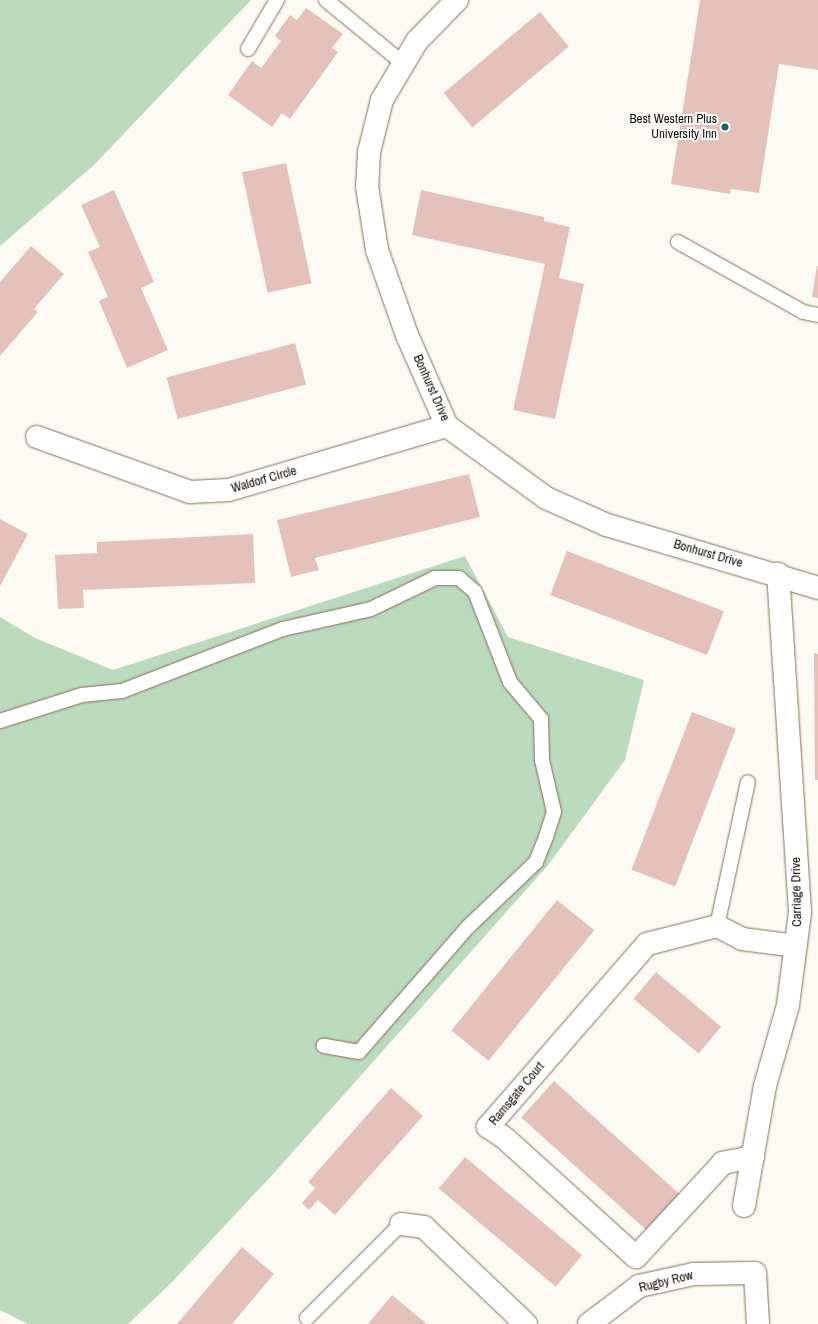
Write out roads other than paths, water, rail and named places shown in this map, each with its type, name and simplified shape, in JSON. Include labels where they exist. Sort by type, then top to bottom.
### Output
[{"type":"street","name":"Bonhurst Drive","points":[[457,0],[417,41],[382,100],[376,118],[367,186],[369,218],[377,250],[407,335],[447,426],[553,501],[606,525],[778,574],[818,588]]},
{"type":"street","name":"Waldorf Circle","points":[[37,437],[190,492],[229,490],[447,426]]},
{"type":"street","name":"Carriage Drive","points":[[744,1206],[765,1086],[788,1005],[800,912],[778,574]]},
{"type":"street","points":[[717,926],[742,939],[796,946]]},
{"type":"street","name":"Ramsgate Court","points":[[717,926],[647,944],[488,1127],[506,1139],[636,1257],[723,1163],[753,1156]]},
{"type":"street","points":[[402,1224],[424,1227],[526,1324]]},
{"type":"street","name":"Rugby Row","points":[[589,1324],[639,1286],[694,1274],[755,1272],[758,1324]]},
{"type":"lane","points":[[248,49],[277,0]]},
{"type":"lane","points":[[326,0],[404,64]]},
{"type":"lane","points":[[678,242],[803,312],[818,315]]},
{"type":"lane","points":[[0,721],[82,695],[122,691],[284,629],[371,609],[435,578],[459,578],[475,592],[510,682],[541,719],[542,760],[554,812],[546,837],[536,862],[467,928],[359,1052],[324,1046]]},
{"type":"lane","points":[[717,926],[748,782]]},
{"type":"lane","points":[[306,1318],[402,1224]]},
{"type":"place","name":"Best Western Plus University Inn","points":[[725,127]]}]
